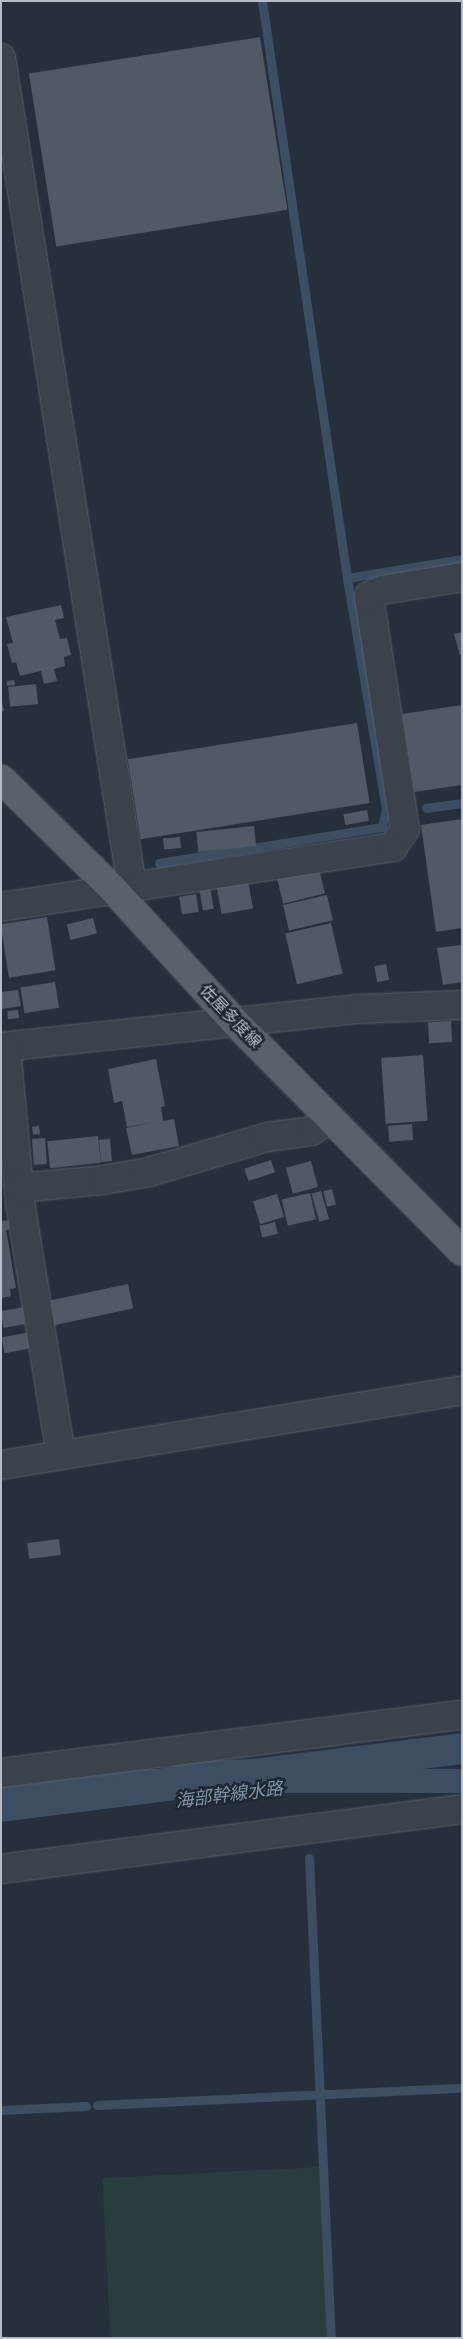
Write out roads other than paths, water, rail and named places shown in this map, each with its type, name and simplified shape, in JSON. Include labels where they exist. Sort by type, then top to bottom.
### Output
[{"type":"main road","name":"佐屋多度線","points":[[1,779],[123,888],[235,1022],[462,1251]]},
{"type":"street","points":[[1,58],[123,888]]},
{"type":"street","points":[[1,906],[393,847],[405,829],[369,596],[382,590],[462,577]]},
{"type":"street","points":[[61,1454],[13,1199],[3,1047],[358,1009],[462,1005]]},
{"type":"street","points":[[13,1199],[149,1172],[267,1137],[312,1131],[330,1118]]},
{"type":"street","points":[[1,1465],[462,1390]]},
{"type":"street","points":[[1,1774],[462,1715]]},
{"type":"street","points":[[1,1869],[462,1809]]},
{"type":"water","points":[[462,1733],[462,1764],[1,1822],[1,1790],[146,1772],[196,1761],[252,1759]]},
{"type":"water","points":[[1,1769],[462,1769],[462,1793],[1,1793]]},
{"type":"waterway","points":[[262,1],[347,578]]},
{"type":"waterway","points":[[159,863],[382,827],[386,809],[347,578],[462,559]]},
{"type":"waterway","points":[[426,808],[462,803]]},
{"type":"waterway","points":[[309,1858],[331,2338]]},
{"type":"waterway","points":[[97,2105],[462,2088]]},
{"type":"waterway","points":[[1,2110],[86,2106]]},
{"type":"water label","name":"海部幹線水路","points":[[229,1794]]}]
